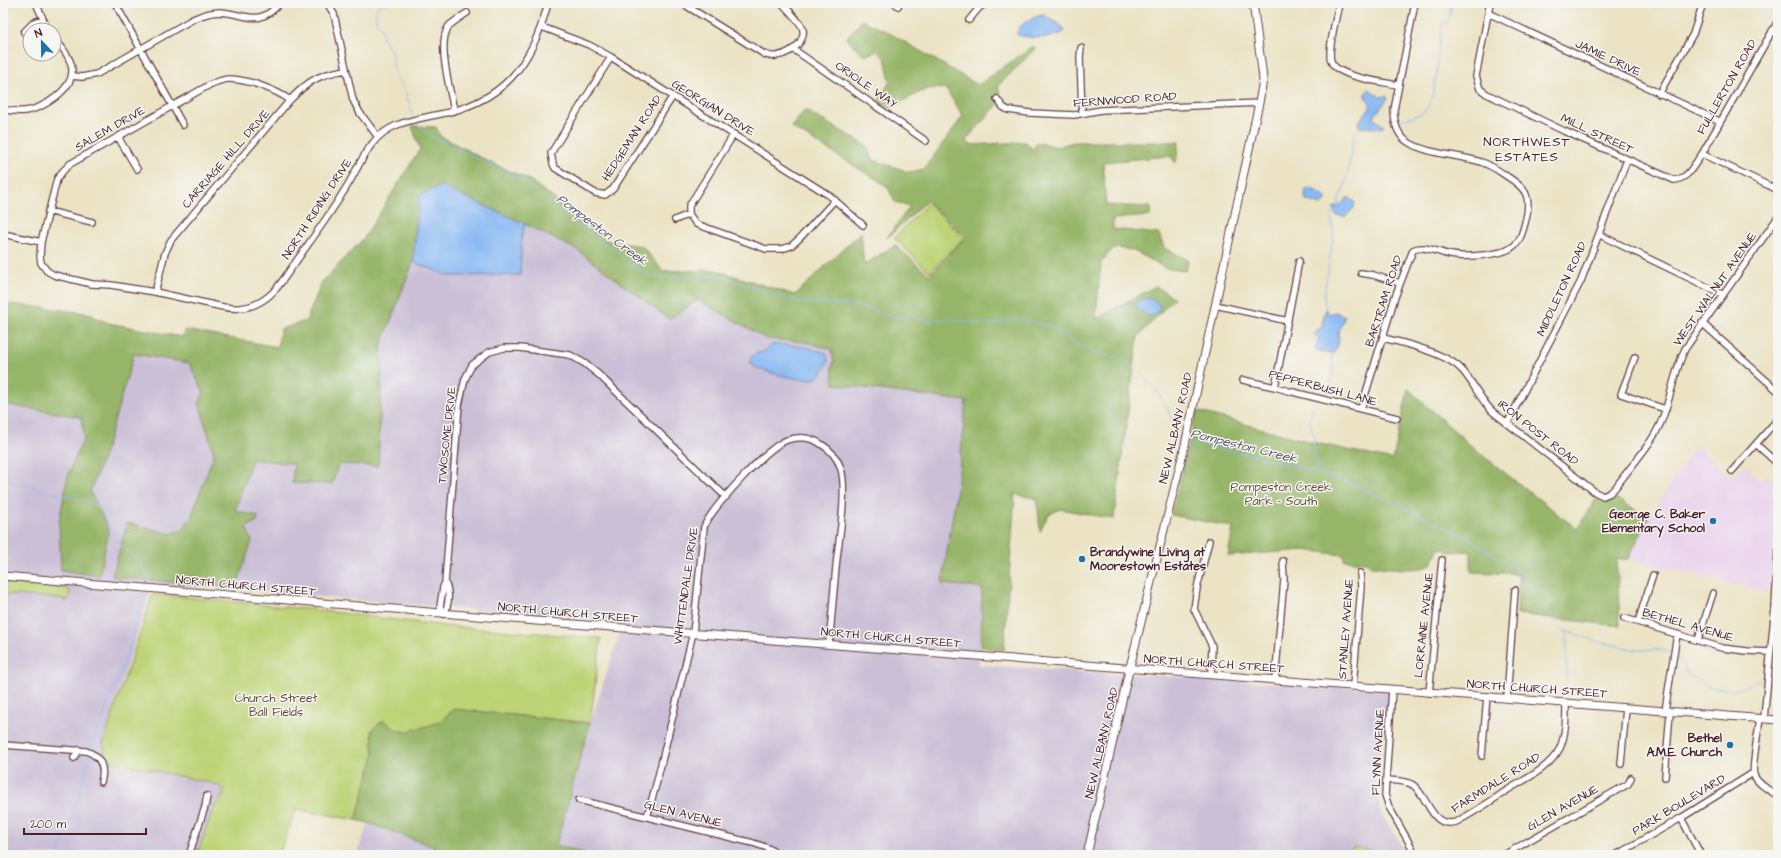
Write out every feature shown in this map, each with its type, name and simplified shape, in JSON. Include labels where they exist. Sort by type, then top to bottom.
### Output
[{"type":"main road","name":"NEW ALBANY ROAD","points":[[1087,855],[1130,669],[1185,445],[1259,103],[1263,80],[1253,3]]},
{"type":"main road","name":"NORTH CHURCH STREET","points":[[3,576],[444,614],[1778,720]]},
{"type":"street","points":[[36,3],[44,22]]},
{"type":"street","points":[[115,3],[171,106],[183,125]]},
{"type":"street","points":[[72,76],[82,77],[97,74],[193,19],[207,13],[220,12],[255,18],[265,16],[280,3]]},
{"type":"street","points":[[327,3],[334,14],[353,100],[360,113],[378,137]]},
{"type":"street","name":"NORTH RIDING DRIVE","points":[[72,279],[92,284],[111,284],[155,292],[233,309],[247,307],[265,299],[279,286],[328,216],[367,151],[378,137],[402,122],[454,111],[482,100],[504,85],[518,70],[532,51],[542,27],[548,3]]},
{"type":"street","points":[[682,3],[769,57],[780,56],[793,48],[798,44],[803,36],[802,27],[782,3]]},
{"type":"street","points":[[970,20],[979,8],[986,3]]},
{"type":"street","points":[[1340,3],[1330,52],[1331,61],[1336,69],[1346,74],[1398,85]]},
{"type":"street","name":"BARTRAM ROAD","points":[[1361,409],[1410,254],[1416,249],[1423,248],[1451,255],[1463,256],[1502,251],[1511,248],[1518,241],[1522,232],[1528,203],[1526,193],[1521,186],[1488,165],[1419,147],[1404,138],[1397,129],[1394,117],[1398,85],[1415,3]]},
{"type":"street","name":"MILL STREET","points":[[1490,3],[1476,76],[1480,89],[1494,98],[1664,176],[1679,179],[1688,174],[1702,154]]},
{"type":"street","points":[[1660,94],[1693,34],[1703,3]]},
{"type":"street","points":[[454,111],[444,55],[444,39],[450,25],[466,13]]},
{"type":"street","name":"JAMIE DRIVE","points":[[1488,13],[1719,121]]},
{"type":"street","points":[[34,22],[42,19]]},
{"type":"street","name":"FULLERTON ROAD","points":[[1702,154],[1719,121],[1778,21]]},
{"type":"street","name":"GEORGIAN DRIVE","points":[[542,27],[589,45],[611,57],[734,134],[835,200],[863,225]]},
{"type":"street","points":[[1772,31],[1778,35]]},
{"type":"street","name":"ORIOLE WAY","points":[[793,48],[926,141]]},
{"type":"street","points":[[1081,48],[1082,113]]},
{"type":"street","points":[[3,109],[25,111],[50,101],[63,92],[70,84],[72,76],[70,60],[62,49]]},
{"type":"street","name":"HEDGEMAN ROAD","points":[[611,57],[551,153],[551,159],[555,168],[595,193],[605,195],[613,189],[673,96]]},
{"type":"street","name":"CARRIAGE HILL DRIVE","points":[[155,292],[165,253],[171,240],[290,100],[301,88],[317,77],[346,70]]},
{"type":"street","name":"SALEM DRIVE","points":[[72,279],[54,276],[44,268],[40,256],[40,242],[48,211],[56,184],[63,171],[79,158],[211,84],[229,79],[273,90],[290,100]]},
{"type":"street","name":"FERNWOOD ROAD","points":[[997,99],[1003,107],[1013,111],[1060,115],[1101,110],[1259,103]]},
{"type":"street","points":[[734,134],[689,206],[691,220],[699,226],[766,249],[776,250],[787,248],[799,239],[835,200]]},
{"type":"street","points":[[118,137],[137,169]]},
{"type":"street","points":[[1702,154],[1778,190]]},
{"type":"street","name":"MIDDLETON ROAD","points":[[1507,424],[1581,281],[1600,236],[1627,160]]},
{"type":"street","points":[[48,211],[92,222]]},
{"type":"street","points":[[675,220],[689,214]]},
{"type":"street","name":"WEST WALNUT AVENUE","points":[[1603,496],[1610,493],[1616,487],[1657,431],[1680,360],[1690,339],[1778,217]]},
{"type":"street","points":[[3,234],[40,242]]},
{"type":"street","points":[[1600,236],[1722,294]]},
{"type":"street","points":[[1275,386],[1299,261]]},
{"type":"street","points":[[1361,273],[1400,283]]},
{"type":"street","points":[[1215,305],[1288,321]]},
{"type":"street","points":[[1702,323],[1778,391]]},
{"type":"street","name":"IRON POST ROAD","points":[[1383,338],[1439,355],[1454,363],[1462,371],[1489,409],[1595,492],[1603,496]]},
{"type":"street","name":"TWOSOME DRIVE","points":[[444,614],[440,607],[445,583],[462,387],[472,365],[483,355],[496,349],[520,348],[558,352],[570,355],[584,362],[726,497]]},
{"type":"street","points":[[1635,357],[1621,394],[1665,409]]},
{"type":"street","name":"PEPPERBUSH LANE","points":[[1243,380],[1275,386],[1397,418]]},
{"type":"street","points":[[1732,471],[1778,419]]},
{"type":"street","name":"WHITTENDALE DRIVE","points":[[647,817],[693,634],[703,531],[712,512],[766,454],[786,441],[800,438],[813,440],[825,446],[834,455],[841,468],[843,484],[829,644]]},
{"type":"street","points":[[1756,444],[1778,464]]},
{"type":"street","points":[[1209,541],[1197,588],[1194,609],[1212,646],[1211,675]]},
{"type":"street","points":[[1778,552],[1777,586],[1770,652],[1762,718],[1753,773],[1757,780],[1778,796]]},
{"type":"street","name":"LORRAINE AVENUE","points":[[1429,692],[1442,560]]},
{"type":"street","points":[[1275,680],[1284,574],[1283,561]]},
{"type":"street","name":"STANLEY AVENUE","points":[[1353,686],[1361,588],[1360,573]]},
{"type":"street","points":[[1638,622],[1653,575]]},
{"type":"street","points":[[1506,698],[1515,590]]},
{"type":"street","points":[[1698,640],[1713,593]]},
{"type":"street","name":"BETHEL AVENUE","points":[[1624,618],[1727,649],[1770,652]]},
{"type":"street","points":[[1665,777],[1668,711],[1677,634]]},
{"type":"street","name":"FLYNN AVENUE","points":[[1392,690],[1386,800],[1416,855]]},
{"type":"street","points":[[1482,756],[1487,696]]},
{"type":"street","name":"FARMDALE ROAD","points":[[1386,780],[1403,781],[1412,785],[1439,820],[1447,823],[1456,822],[1533,774],[1550,761],[1562,741],[1565,726],[1566,702]]},
{"type":"street","points":[[1621,764],[1626,708]]},
{"type":"street","points":[[3,745],[79,750],[93,753],[100,761],[103,774],[101,782]]},
{"type":"street","points":[[74,758],[79,750]]},
{"type":"street","name":"PARK BOULEVARD","points":[[1616,855],[1681,818],[1753,773]]},
{"type":"street","name":"GLEN AVENUE","points":[[1504,855],[1628,784],[1631,778]]},
{"type":"street","points":[[189,855],[207,796]]},
{"type":"street","name":"GLEN AVENUE","points":[[579,800],[753,843],[768,848],[779,855]]},
{"type":"street","points":[[1681,818],[1701,855]]},
{"type":"shaded area","points":[[449,164],[525,224],[577,250],[669,318],[698,300],[767,339],[805,342],[831,349],[835,361],[834,384],[966,401],[958,482],[942,584],[982,588],[979,665],[1392,690],[1381,757],[1379,796],[1380,811],[1407,855],[591,855],[556,845],[590,723],[624,622],[153,583],[103,744],[224,788],[225,790],[219,802],[213,808],[197,855],[3,855],[3,385],[61,317],[251,351],[325,350]]},
{"type":"shaded area","name":"George C. Baker Elementary School","points":[[1696,445],[1730,478],[1743,465],[1760,481],[1767,475],[1778,485],[1778,524],[1773,549],[1771,593],[1628,559],[1649,518]]},
{"type":"shaded area","points":[[368,823],[462,855],[357,855]]},
{"type":"green space","points":[[862,20],[886,31],[978,85],[1032,47],[1036,48],[998,86],[1001,101],[966,140],[970,145],[1026,142],[1033,150],[1037,142],[1057,147],[1074,142],[1179,142],[1176,163],[1170,156],[1103,162],[1106,205],[1151,207],[1150,216],[1113,219],[1113,229],[1159,234],[1164,248],[1188,260],[1186,271],[1167,269],[1132,250],[1114,248],[1101,262],[1096,319],[1156,286],[1174,298],[1138,337],[1114,519],[1060,509],[1048,515],[1040,532],[1037,499],[1015,494],[1004,650],[981,647],[982,588],[942,584],[958,482],[966,401],[834,384],[832,367],[834,361],[831,349],[805,342],[767,339],[698,300],[669,319],[577,250],[525,224],[447,189],[442,185],[419,196],[413,262],[381,346],[382,362],[378,466],[339,464],[332,484],[292,483],[294,464],[252,459],[235,511],[258,516],[257,521],[246,528],[252,541],[236,588],[112,577],[127,523],[171,534],[183,530],[191,517],[214,454],[199,403],[204,393],[189,363],[134,354],[104,455],[90,492],[109,531],[99,576],[61,570],[59,522],[68,475],[84,438],[81,417],[3,404],[3,306],[11,304],[87,313],[108,323],[182,337],[185,330],[277,347],[281,329],[306,321],[322,282],[364,238],[420,149],[412,126],[436,127],[440,136],[489,162],[530,180],[608,241],[642,246],[663,271],[715,270],[795,295],[861,232],[864,265],[895,245],[929,275],[966,237],[927,201],[887,238],[910,206],[895,202],[887,186],[791,127],[805,110],[867,146],[873,160],[909,172],[924,169],[963,116],[945,88],[927,89],[880,113],[873,108],[890,82],[885,57],[877,51],[865,56],[846,39]]},
{"type":"green space","points":[[928,203],[964,238],[929,272],[894,238]]},
{"type":"green space","name":"Pompeston Creek Park - South","points":[[1408,389],[1477,451],[1577,529],[1596,499],[1606,500],[1614,497],[1649,518],[1628,559],[1617,559],[1620,626],[1517,614],[1519,574],[1471,572],[1471,551],[1448,552],[1441,548],[1437,551],[1431,564],[1426,567],[1411,569],[1371,566],[1366,562],[1344,560],[1344,555],[1304,550],[1228,556],[1233,527],[1171,515],[1197,411],[1307,441],[1393,460]]},
{"type":"green space","points":[[3,583],[66,588],[70,591],[69,599],[65,603],[65,599],[3,594]]},
{"type":"green space","name":"Church Street Ball Fields","points":[[153,594],[307,609],[446,626],[601,638],[590,723],[454,709],[440,722],[427,727],[406,732],[395,729],[372,731],[374,755],[356,820],[296,809],[279,855],[197,855],[213,808],[219,802],[225,790],[215,784],[108,760],[103,744]]},
{"type":"green space","points":[[454,709],[590,723],[556,845],[591,855],[457,855],[356,820],[374,755],[372,730],[383,720],[395,729],[406,732],[440,722]]},
{"type":"green space","points":[[1353,847],[1381,852],[1380,855],[1351,855]]},
{"type":"water","points":[[1044,15],[1064,28],[1064,32],[1059,35],[1047,37],[1028,37],[1017,35],[1020,27],[1027,21]]},
{"type":"water","points":[[1369,89],[1380,97],[1386,96],[1388,98],[1373,118],[1384,126],[1381,128],[1360,127],[1358,125],[1371,106],[1365,94]]},
{"type":"water","points":[[442,185],[447,189],[525,224],[522,235],[520,275],[449,276],[413,262],[419,196]]},
{"type":"water","points":[[1310,188],[1326,197],[1324,203],[1321,205],[1306,200],[1306,189]]},
{"type":"water","points":[[1347,198],[1350,198],[1355,202],[1354,208],[1345,217],[1336,215],[1333,208],[1341,205]]},
{"type":"water","points":[[1144,298],[1152,299],[1158,304],[1160,309],[1154,315],[1148,316],[1136,308],[1136,303]]},
{"type":"water","points":[[1326,309],[1329,314],[1335,312],[1345,316],[1338,333],[1339,340],[1334,353],[1324,353],[1316,350],[1315,348],[1319,338],[1313,334],[1316,330],[1321,329]]},
{"type":"water","points":[[778,344],[805,347],[826,353],[828,361],[823,371],[819,375],[810,379],[782,376],[762,370],[750,364],[751,357],[758,353],[764,352],[771,345]]},
{"type":"waterway","name":"Pompeston Creek","points":[[390,3],[388,5],[385,4],[378,6],[376,11],[376,22],[382,29],[383,39],[391,50],[395,75],[406,93],[413,117]]},
{"type":"waterway","points":[[1401,120],[1419,114],[1429,105],[1435,83],[1443,22],[1448,22],[1452,3]]},
{"type":"waterway","name":"Pompeston Creek","points":[[416,122],[428,134],[518,178],[581,227],[616,251],[637,269],[649,276],[697,277],[718,275],[786,299],[799,302],[855,305],[894,317],[912,317],[928,321],[945,319],[992,324],[1018,319],[1051,327],[1064,334],[1080,347],[1097,354],[1117,357],[1128,363],[1143,375],[1155,388],[1167,408],[1174,424],[1176,438],[1182,441]]},
{"type":"waterway","points":[[1338,208],[1339,198],[1346,182],[1354,136],[1360,128]]},
{"type":"waterway","points":[[1331,215],[1335,212]]},
{"type":"waterway","points":[[1326,311],[1324,295],[1334,233],[1331,218]]},
{"type":"waterway","points":[[1322,397],[1331,382],[1333,367],[1332,354]]},
{"type":"waterway","points":[[1318,473],[1314,446],[1315,438],[1309,421],[1313,407],[1319,401]]},
{"type":"waterway","name":"Pompeston Creek","points":[[1189,443],[1247,454],[1333,477],[1363,489],[1465,536],[1516,569],[1562,630],[1596,641],[1636,650],[1662,650],[1671,653]]},
{"type":"waterway","points":[[3,480],[91,502],[100,510],[114,536]]},
{"type":"waterway","points":[[118,541],[130,554],[136,556],[140,561],[148,579]]},
{"type":"waterway","points":[[91,747],[129,649],[144,593]]},
{"type":"waterway","points":[[1566,681],[1567,632]]},
{"type":"waterway","name":"Pompeston Creek","points":[[1675,656],[1681,662],[1688,675],[1698,679],[1707,687],[1735,690],[1761,680]]},
{"type":"waterway","points":[[58,855],[79,795],[90,755]]},
{"type":"place","name":"George C. Baker Elementary School","points":[[1713,521]]},
{"type":"place","name":"Brandywine Living at Moorestown Estates","points":[[1082,559]]},
{"type":"place","name":"Bethel A.M.E. Church","points":[[1730,745]]},
{"type":"district","name":"NORTHWEST ESTATES","points":[[1527,150]]}]
